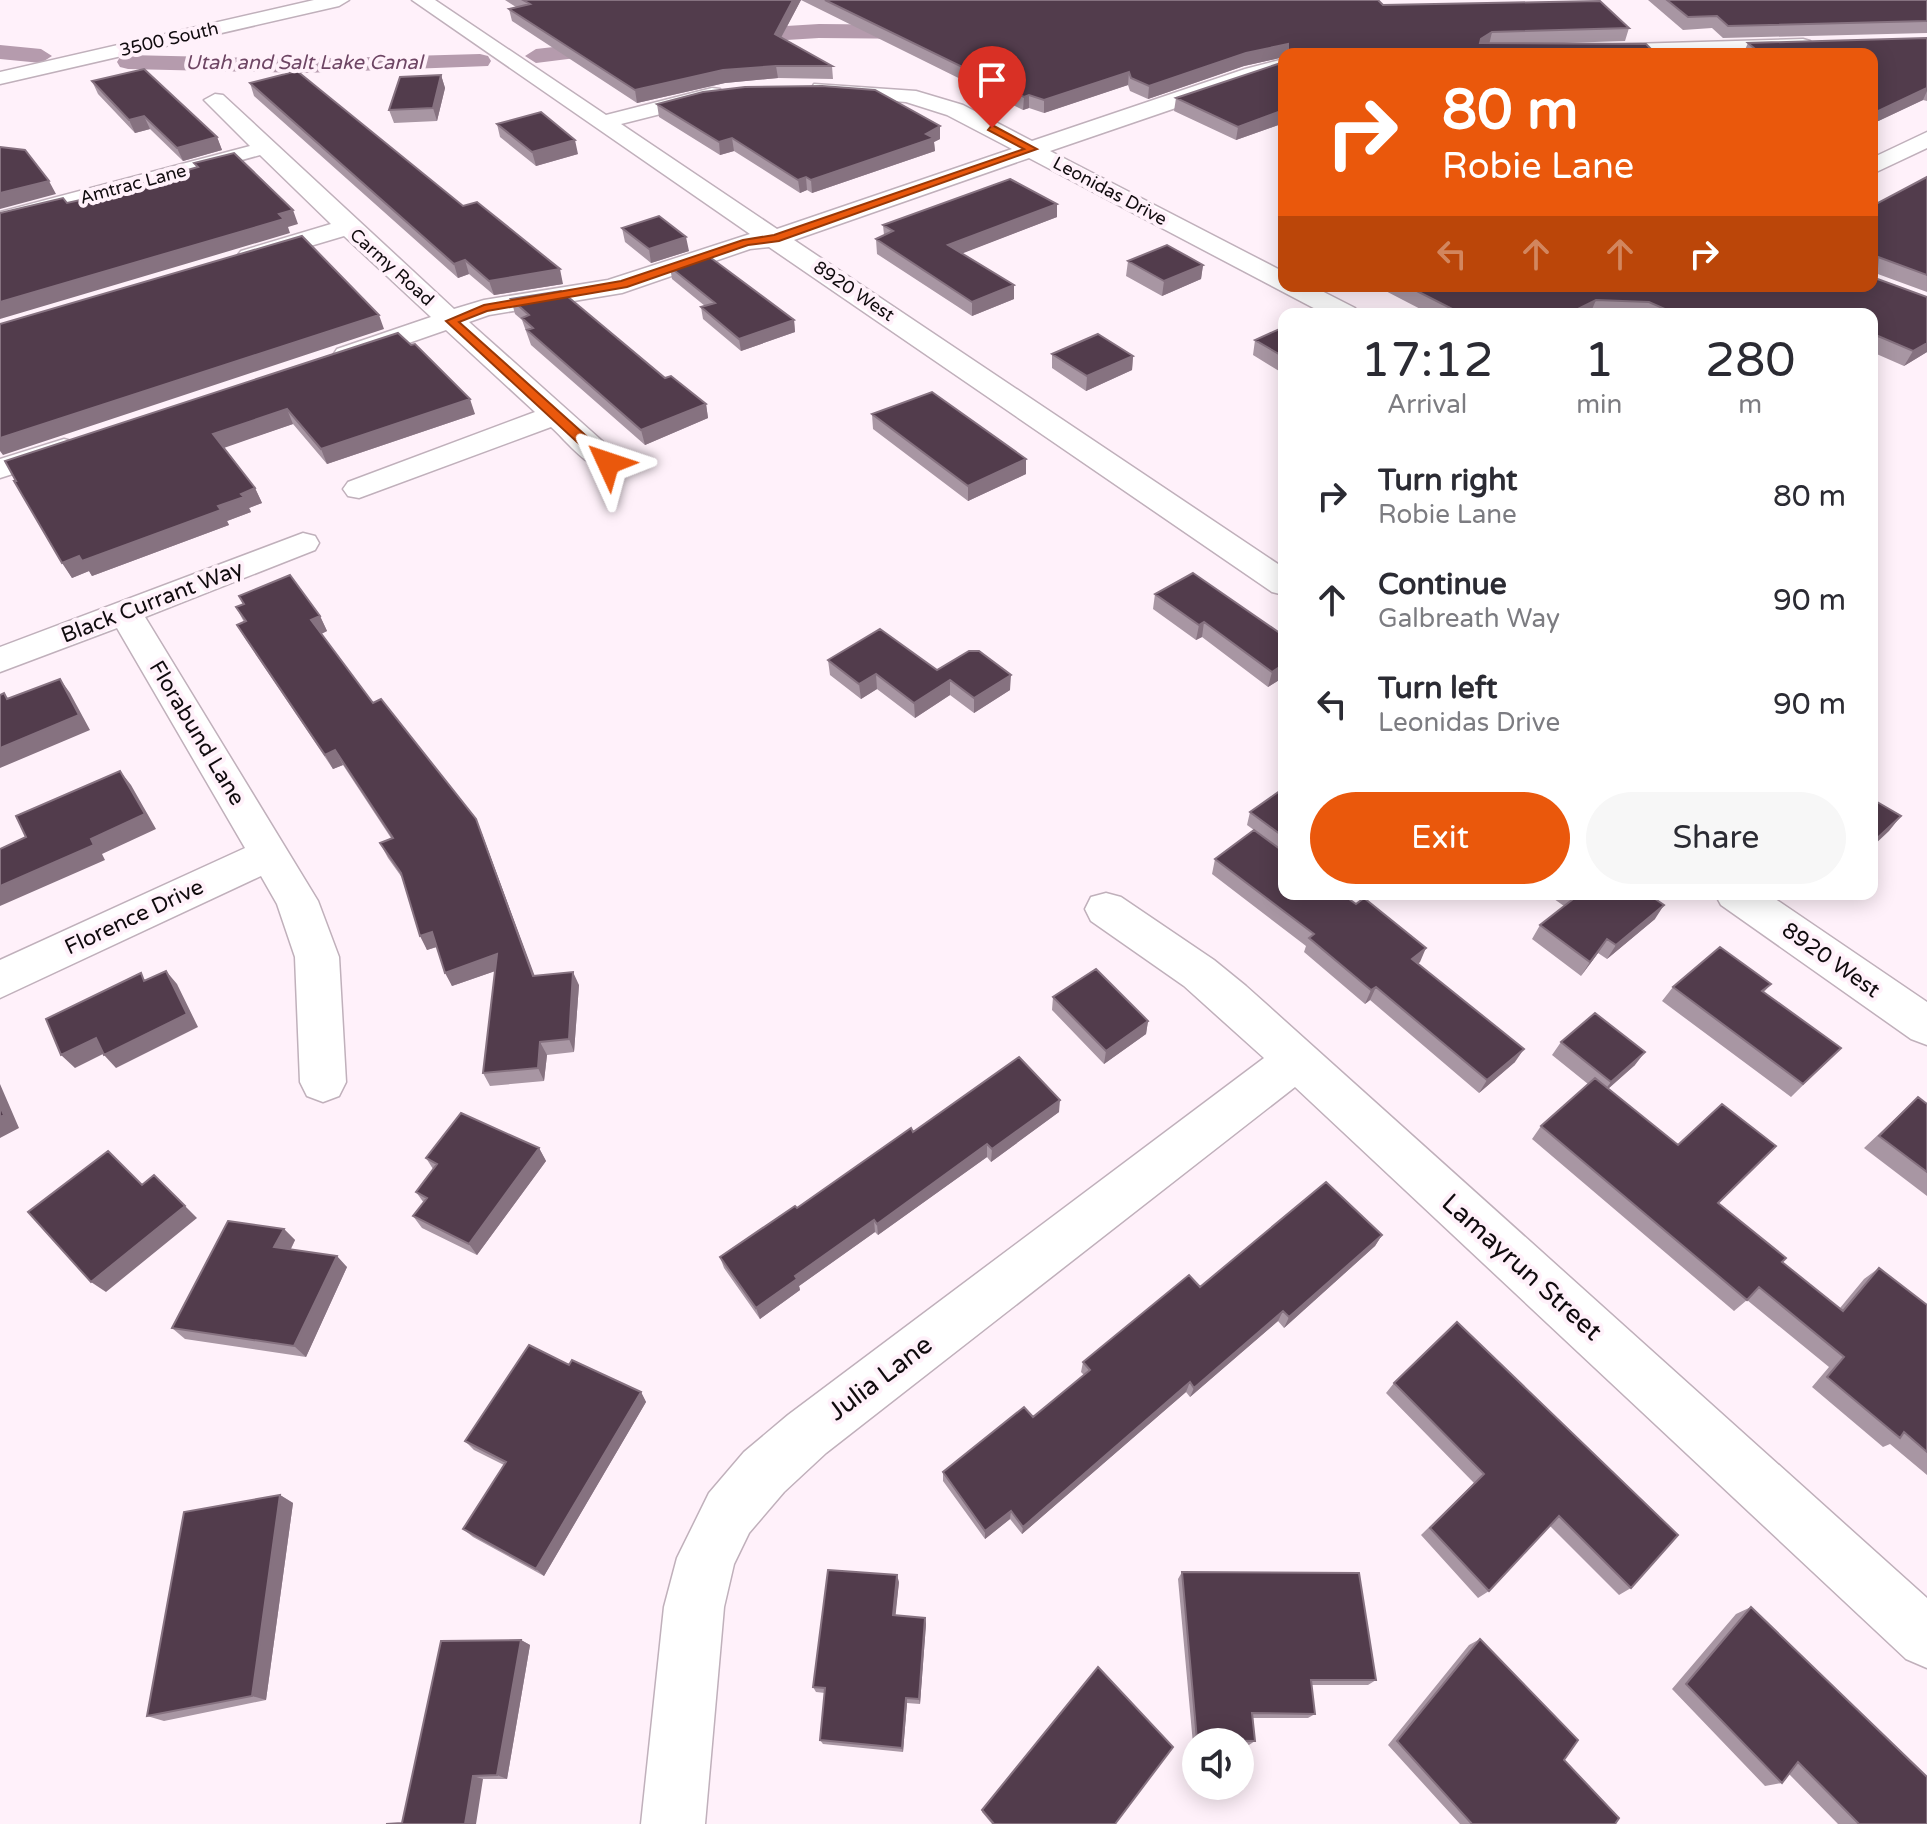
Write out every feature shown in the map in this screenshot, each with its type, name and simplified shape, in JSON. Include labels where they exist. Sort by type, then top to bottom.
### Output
[{"type":"street","name":"3500 South","points":[[0,78],[339,0]]},
{"type":"street","name":"8920 West","points":[[422,0],[1278,580]]},
{"type":"street","points":[[1739,48],[1816,44]]},
{"type":"street","points":[[316,365],[484,308],[613,287],[746,242],[776,238],[1278,66]]},
{"type":"street","name":"Leonidas Drive","points":[[795,89],[878,92],[921,99],[955,110],[1277,271]]},
{"type":"street","points":[[604,122],[691,98],[735,91]]},
{"type":"street","name":"Carmy Road","points":[[215,100],[348,227],[608,463]]},
{"type":"street","points":[[1878,161],[1927,139]]},
{"type":"street","name":"Amtrac Lane","points":[[0,220],[266,149]]},
{"type":"street","points":[[227,263],[348,227]]},
{"type":"street","points":[[1303,292],[1334,308]]},
{"type":"street","points":[[359,489],[555,415]]},
{"type":"street","points":[[0,469],[90,440]]},
{"type":"street","name":"Black Currant Way","points":[[0,660],[303,543]]},
{"type":"street","name":"Florabund Lane","points":[[125,612],[297,901],[317,957],[323,1082]]},
{"type":"street","name":"Florence Drive","points":[[0,980],[269,854]]},
{"type":"street","name":"8920 West","points":[[1745,900],[1927,1026]]},
{"type":"street","name":"Lamayrun Street","points":[[1106,909],[1199,973],[1927,1638]]},
{"type":"street","name":"Julia Lane","points":[[673,1824],[694,1607],[706,1558],[729,1513],[764,1472],[807,1434],[1296,1060]]},
{"type":"building","points":[[523,0],[793,0],[775,34],[832,66],[723,70],[635,90],[509,9],[530,4]]},
{"type":"building","points":[[825,0],[1378,0],[1383,5],[1600,1],[1629,28],[1492,32],[1480,43],[1646,44],[1650,48],[1288,48],[1288,44],[1246,53],[1149,86],[1131,78],[1129,72],[1044,100],[1029,95],[1024,97]]},
{"type":"building","points":[[1667,0],[1927,0],[1927,21],[1728,26],[1717,16],[1688,17]]},
{"type":"building","points":[[1927,38],[1927,88],[1878,111],[1878,48],[1754,48],[1748,43]]},
{"type":"building","points":[[1278,64],[1278,112],[1238,127],[1176,98]]},
{"type":"building","points":[[144,69],[217,137],[177,148],[144,116],[129,120],[92,81]]},
{"type":"building","points":[[297,71],[463,206],[477,202],[560,269],[489,281],[465,260],[454,264],[250,83]]},
{"type":"building","points":[[441,75],[433,108],[389,110],[400,77]]},
{"type":"building","points":[[822,86],[875,90],[940,126],[926,134],[934,138],[811,180],[806,177],[798,180],[732,138],[719,142],[657,104],[703,92],[745,87]]},
{"type":"building","points":[[541,112],[575,140],[532,152],[497,124]]},
{"type":"building","points":[[0,147],[25,150],[49,181],[0,193]]},
{"type":"building","points":[[234,153],[293,210],[279,214],[284,219],[0,302],[0,213],[63,198],[67,203],[94,197],[198,167],[194,163]]},
{"type":"building","points":[[1927,177],[1927,275],[1878,257],[1878,203]]},
{"type":"building","points":[[1010,179],[1057,204],[948,245],[1014,285],[972,302],[876,239],[893,231],[883,225]]},
{"type":"building","points":[[659,216],[686,237],[649,249],[622,228]]},
{"type":"building","points":[[302,236],[379,315],[0,438],[0,324]]},
{"type":"building","points":[[1167,245],[1203,265],[1164,281],[1128,261]]},
{"type":"building","points":[[707,255],[794,320],[739,339],[701,307],[715,303],[670,267]]},
{"type":"building","points":[[1878,279],[1927,297],[1927,343],[1913,351],[1878,336],[1878,308],[1662,308],[1649,302],[1596,300],[1580,308],[1450,308],[1419,292],[1878,292]]},
{"type":"building","points":[[561,291],[665,378],[671,376],[706,404],[641,430],[527,330],[533,328],[522,318],[529,315],[511,299]]},
{"type":"building","points":[[1278,330],[1278,353],[1255,340]]},
{"type":"building","points":[[398,333],[411,345],[415,344],[470,399],[321,449],[287,409],[213,434],[255,488],[241,494],[244,497],[218,506],[221,510],[82,561],[79,556],[62,563],[5,461]]},
{"type":"building","points":[[1098,334],[1133,356],[1087,376],[1052,354]]},
{"type":"building","points":[[932,392],[1026,459],[968,486],[872,414]]},
{"type":"building","points":[[1193,573],[1278,632],[1278,668],[1272,672],[1204,622],[1199,625],[1155,594]]},
{"type":"building","points":[[290,575],[320,616],[311,620],[373,703],[381,699],[476,819],[533,976],[573,972],[569,1039],[540,1042],[538,1068],[483,1073],[497,954],[445,973],[432,932],[420,936],[401,873],[380,843],[393,838],[335,750],[325,755],[237,625],[246,621],[236,607],[244,604],[239,596]]},
{"type":"building","points":[[880,629],[937,670],[969,651],[979,651],[1011,675],[974,698],[950,680],[914,703],[876,674],[859,684],[828,660]]},
{"type":"building","points":[[60,679],[79,715],[0,748],[0,695],[4,693],[7,699]]},
{"type":"building","points":[[120,771],[145,814],[91,839],[94,845],[0,886],[0,849],[26,837],[16,816]]},
{"type":"building","points":[[1278,792],[1278,833],[1250,812]]},
{"type":"building","points":[[1878,803],[1901,816],[1878,837]]},
{"type":"building","points":[[1254,830],[1278,848],[1278,900],[1350,900],[1356,904],[1366,900],[1426,948],[1412,959],[1524,1049],[1487,1080],[1376,987],[1371,990],[1309,938],[1314,934],[1215,859]]},
{"type":"building","points":[[1572,900],[1657,900],[1664,905],[1616,945],[1607,939],[1590,962],[1540,925]]},
{"type":"building","points":[[1720,947],[1771,984],[1762,991],[1841,1048],[1803,1084],[1673,987]]},
{"type":"building","points":[[1096,969],[1148,1021],[1106,1051],[1053,997]]},
{"type":"building","points":[[166,971],[187,1014],[104,1055],[96,1038],[61,1055],[46,1019],[141,973],[144,981]]},
{"type":"building","points":[[1595,1013],[1645,1052],[1611,1082],[1561,1042]]},
{"type":"building","points":[[1019,1057],[1060,1100],[992,1149],[987,1144],[877,1224],[874,1220],[756,1308],[720,1257],[795,1206],[797,1208],[911,1128],[913,1132]]},
{"type":"building","points":[[1595,1078],[1678,1145],[1722,1104],[1776,1146],[1718,1203],[1786,1258],[1782,1262],[1843,1311],[1879,1268],[1927,1305],[1927,1452],[1904,1432],[1900,1438],[1827,1377],[1844,1357],[1759,1287],[1747,1300],[1541,1126]]},
{"type":"building","points":[[1918,1097],[1927,1104],[1927,1172],[1879,1136]]},
{"type":"building","points":[[461,1113],[539,1148],[469,1244],[413,1216],[427,1198],[416,1192],[437,1164],[426,1158]]},
{"type":"building","points":[[108,1151],[142,1185],[154,1175],[185,1206],[91,1282],[28,1212]]},
{"type":"building","points":[[1326,1182],[1382,1235],[1289,1317],[1283,1311],[1194,1388],[1190,1382],[1023,1527],[1011,1511],[985,1531],[943,1472],[1024,1407],[1033,1417],[1090,1370],[1083,1362],[1189,1275],[1200,1287]]},
{"type":"building","points":[[228,1221],[284,1229],[274,1247],[337,1256],[294,1346],[172,1328]]},
{"type":"building","points":[[1457,1322],[1678,1535],[1631,1588],[1559,1516],[1489,1591],[1430,1528],[1484,1474],[1394,1383]]},
{"type":"building","points":[[529,1345],[569,1365],[572,1360],[641,1392],[536,1569],[463,1529],[506,1462],[465,1441]]},
{"type":"building","points":[[280,1495],[252,1696],[147,1716],[184,1512]]},
{"type":"building","points":[[828,1570],[897,1575],[893,1615],[925,1618],[919,1699],[906,1698],[902,1748],[820,1740],[825,1688],[813,1687]]},
{"type":"building","points":[[1182,1572],[1359,1573],[1376,1680],[1311,1680],[1315,1714],[1252,1713],[1254,1728],[1196,1728]]},
{"type":"building","points":[[1751,1607],[1927,1777],[1927,1824],[1859,1824],[1798,1762],[1782,1783],[1686,1684]]},
{"type":"building","points":[[1480,1639],[1578,1740],[1564,1760],[1619,1818],[1615,1824],[1472,1824],[1397,1741]]},
{"type":"building","points":[[521,1640],[497,1775],[473,1776],[465,1824],[386,1824],[402,1823],[441,1641]]},
{"type":"building","points":[[1098,1667],[1173,1747],[1115,1824],[994,1824],[982,1810]]},
{"type":"waterway","name":"Utah and Salt Lake Canal","points":[[723,37],[819,31],[927,32]]},
{"type":"waterway","name":"Utah and Salt Lake Canal","points":[[536,56],[624,46]]},
{"type":"waterway","name":"Utah and Salt Lake Canal","points":[[0,52],[41,56]]},
{"type":"waterway","name":"Utah and Salt Lake Canal","points":[[128,62],[304,66],[480,61]]},
{"type":"route","points":[[608,463],[451,321],[484,308],[623,284],[746,242],[776,238],[1032,149],[992,128]]}]
